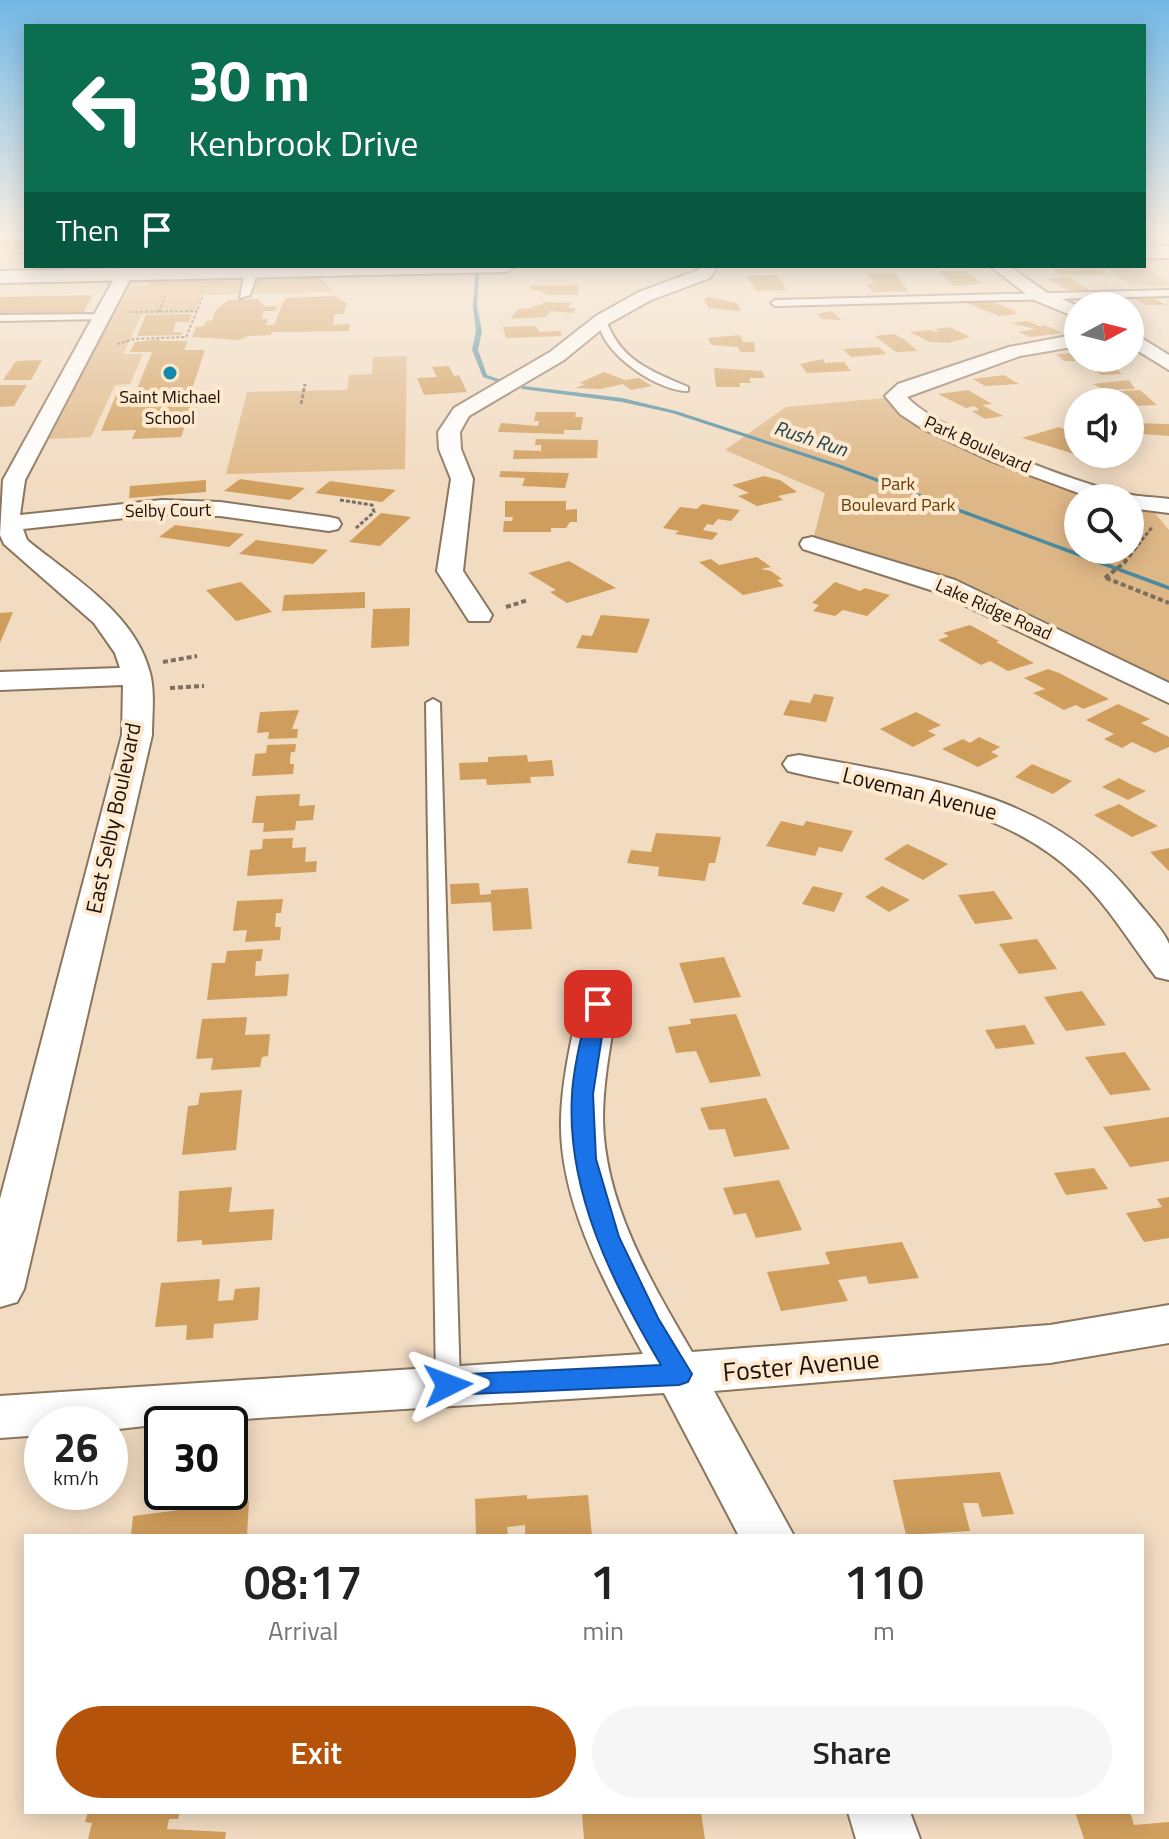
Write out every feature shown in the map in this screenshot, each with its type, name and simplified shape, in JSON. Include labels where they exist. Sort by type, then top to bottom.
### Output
[{"type":"street","points":[[7,524],[7,502],[14,480],[115,320]]},
{"type":"street","points":[[479,615],[450,571],[462,479],[450,449],[449,432],[461,412],[557,356],[602,320]]},
{"type":"street","name":"Park Boulevard","points":[[1064,342],[1016,351],[897,392],[895,396],[901,406],[938,428],[1074,484]]},
{"type":"street","points":[[1144,347],[1169,364]]},
{"type":"street","name":"Selby Court","points":[[7,524],[180,506],[329,524]]},
{"type":"street","points":[[1144,506],[1164,512]]},
{"type":"street","name":"East Selby Boulevard","points":[[0,1289],[151,676],[114,626],[16,544],[7,524]]},
{"type":"street","name":"Lake Ridge Road","points":[[812,544],[946,586],[1169,694]]},
{"type":"street","points":[[0,681],[151,676]]},
{"type":"street","name":"Loveman Avenue","points":[[799,764],[942,794],[1025,822],[1089,868],[1169,969]]},
{"type":"street","points":[[598,1004],[582,1094],[585,1159],[607,1237],[648,1322],[766,1534]]},
{"type":"street","name":"Foster Avenue","points":[[0,1417],[448,1385],[679,1374],[1050,1344],[1169,1324]]},
{"type":"street","points":[[880,1814],[888,1839]]},
{"type":"lane","points":[[35,320],[114,324]]},
{"type":"lane","points":[[602,320],[606,338],[619,352],[657,377],[684,389]]},
{"type":"lane","points":[[433,703],[448,1385]]},
{"type":"path","points":[[114,324],[130,320]]},
{"type":"path","points":[[114,324],[134,339],[186,337],[193,320]]},
{"type":"path","points":[[301,404],[305,384]]},
{"type":"path","points":[[1164,512],[1124,563],[1105,578],[1169,603]]},
{"type":"path","points":[[151,676],[197,656]]},
{"type":"path","points":[[151,676],[204,686]]},
{"type":"green space","points":[[110,320],[139,320],[123,354],[143,354],[130,384],[115,385],[91,437],[49,439]]},
{"type":"green space","points":[[407,356],[405,469],[226,474],[247,392],[347,390],[349,375],[372,374],[373,357]]},
{"type":"green space","name":"Park Boulevard Park","points":[[885,398],[897,410],[1070,484],[1064,484],[1064,564],[1144,564],[1144,509],[1154,512],[1169,530],[1169,694],[1003,612],[812,544],[825,493],[725,450],[786,407]]},
{"type":"building","points":[[144,320],[190,320],[176,322],[173,332],[182,332],[181,335],[137,336]]},
{"type":"building","points":[[212,320],[268,320],[266,325],[274,325],[276,320],[333,320],[333,325],[350,324],[349,331],[272,332],[271,335],[248,336],[239,340],[192,337],[196,327]]},
{"type":"building","points":[[1027,321],[1062,333],[1031,337],[1018,332],[1035,329],[1011,323]]},
{"type":"building","points":[[536,326],[539,332],[560,331],[562,336],[506,338],[503,327]]},
{"type":"building","points":[[949,327],[970,337],[948,343],[929,342],[910,332],[940,332],[935,329]]},
{"type":"building","points":[[894,334],[918,351],[896,352],[875,336]]},
{"type":"building","points":[[740,335],[743,342],[754,342],[755,352],[711,345],[708,338]]},
{"type":"building","name":"Saint Michael School","points":[[160,339],[188,341],[184,350],[205,350],[190,395],[201,395],[195,415],[189,415],[181,437],[132,439],[136,430],[101,431],[116,395],[134,396],[152,352],[130,352],[135,342]]},
{"type":"building","points":[[878,347],[887,354],[851,357],[843,349]]},
{"type":"building","points":[[823,359],[825,363],[844,362],[851,371],[807,373],[800,364]]},
{"type":"building","points":[[42,360],[31,380],[3,380],[16,361]]},
{"type":"building","points":[[449,366],[454,376],[459,375],[467,392],[424,395],[417,378],[437,377],[432,367]]},
{"type":"building","points":[[714,368],[762,371],[765,378],[749,378],[751,383],[739,383],[740,387],[716,387]]},
{"type":"building","points":[[604,372],[625,380],[639,378],[652,386],[631,390],[623,384],[601,389],[576,388],[585,384],[579,383]]},
{"type":"building","points":[[1097,372],[1122,374],[1101,375]]},
{"type":"building","points":[[1004,375],[1019,384],[985,386],[973,379]]},
{"type":"building","points":[[1129,380],[1134,388],[1101,388],[1093,384]]},
{"type":"building","points":[[0,385],[27,385],[14,406],[0,407]]},
{"type":"building","points":[[968,390],[992,404],[982,405],[1003,416],[985,419],[972,411],[979,410],[974,406],[966,408],[938,394]]},
{"type":"building","points":[[1144,394],[1157,405],[1144,405]]},
{"type":"building","points":[[536,412],[576,412],[575,417],[583,417],[581,430],[564,430],[564,434],[498,432],[501,423],[538,426],[539,421],[534,421]]},
{"type":"building","points":[[1144,423],[1169,424],[1169,436],[1144,434]]},
{"type":"building","points":[[1059,427],[1064,429],[1064,451],[1022,438]]},
{"type":"building","points":[[536,439],[598,440],[597,458],[513,459],[514,450],[541,451],[541,445],[535,445]]},
{"type":"building","points":[[501,471],[569,473],[565,488],[522,486],[525,478],[499,477]]},
{"type":"building","points":[[764,476],[780,480],[797,492],[778,496],[783,500],[757,506],[738,496],[749,493],[732,485]]},
{"type":"building","points":[[240,479],[305,488],[290,500],[224,491]]},
{"type":"building","points":[[206,480],[206,492],[129,498],[130,486]]},
{"type":"building","points":[[330,481],[396,490],[382,502],[315,493]]},
{"type":"building","points":[[505,501],[566,501],[566,510],[577,509],[577,522],[570,522],[566,528],[551,528],[551,532],[503,532],[504,521],[512,521],[513,517],[505,517]]},
{"type":"building","points":[[702,504],[740,510],[731,521],[718,519],[713,525],[707,524],[703,530],[718,533],[712,540],[675,534],[679,531],[663,528],[680,507],[697,509]]},
{"type":"building","points":[[381,513],[411,517],[380,546],[349,542]]},
{"type":"building","points":[[175,525],[244,534],[229,547],[159,537]]},
{"type":"building","points":[[256,540],[328,550],[313,564],[239,554]]},
{"type":"building","points":[[757,557],[771,567],[761,569],[771,571],[782,579],[777,580],[784,586],[743,595],[699,562],[711,559],[719,565]]},
{"type":"building","points":[[569,561],[616,588],[567,603],[550,592],[556,590],[528,573]]},
{"type":"building","points":[[241,582],[272,612],[236,621],[206,590]]},
{"type":"building","points":[[835,582],[860,591],[865,588],[890,595],[867,616],[843,610],[835,616],[813,611],[819,605],[812,603]]},
{"type":"building","points":[[365,592],[365,608],[282,611],[284,595]]},
{"type":"building","points":[[410,608],[409,646],[371,648],[373,609]]},
{"type":"building","points":[[13,612],[0,643],[0,613]]},
{"type":"building","points":[[601,615],[650,619],[637,653],[576,648],[582,635],[592,636]]},
{"type":"building","points":[[970,625],[1034,663],[1008,671],[990,661],[981,665],[938,640],[949,636],[943,633]]},
{"type":"building","points":[[1048,669],[1109,699],[1083,709],[1076,705],[1064,710],[1033,693],[1045,689],[1024,678]]},
{"type":"building","points":[[814,694],[834,697],[826,722],[783,715],[790,700],[810,703]]},
{"type":"building","points":[[1118,704],[1150,719],[1141,723],[1169,737],[1169,747],[1155,753],[1132,742],[1122,748],[1104,739],[1114,734],[1086,720]]},
{"type":"building","points":[[299,710],[292,729],[298,729],[297,738],[268,739],[269,732],[257,733],[260,712]]},
{"type":"building","points":[[916,712],[941,725],[928,731],[936,735],[913,747],[880,729]]},
{"type":"building","points":[[979,737],[1000,747],[991,752],[999,756],[978,767],[942,749],[963,739],[970,743]]},
{"type":"building","points":[[296,744],[290,759],[290,764],[294,764],[293,774],[252,776],[255,754],[266,753],[267,745]]},
{"type":"building","points":[[527,755],[528,762],[552,760],[554,776],[530,777],[531,783],[487,785],[486,779],[460,780],[459,763],[488,762],[488,757]]},
{"type":"building","points":[[1032,764],[1072,781],[1053,794],[1015,777]]},
{"type":"building","points":[[1119,778],[1146,791],[1128,800],[1102,787]]},
{"type":"building","points":[[300,794],[299,806],[315,805],[313,820],[296,821],[295,830],[263,832],[264,823],[252,823],[256,796]]},
{"type":"building","points":[[1119,804],[1158,826],[1132,837],[1094,815]]},
{"type":"building","points":[[781,821],[803,826],[806,821],[853,831],[842,852],[819,847],[815,856],[766,846]]},
{"type":"building","points":[[656,833],[721,837],[715,863],[709,863],[705,881],[658,876],[659,867],[627,863],[631,850],[651,852]]},
{"type":"building","points":[[293,838],[292,848],[306,847],[305,862],[317,861],[316,872],[247,876],[250,850],[262,849],[263,839]]},
{"type":"building","points":[[907,844],[948,864],[923,880],[884,859]]},
{"type":"building","points":[[1169,848],[1169,871],[1150,852]]},
{"type":"building","points":[[479,883],[480,895],[491,894],[491,890],[528,888],[532,929],[493,931],[491,902],[451,904],[450,884]]},
{"type":"building","points":[[813,886],[843,893],[834,912],[802,904]]},
{"type":"building","points":[[882,886],[910,900],[889,912],[865,897]]},
{"type":"building","points":[[994,891],[1013,919],[975,924],[958,895]]},
{"type":"building","points":[[283,899],[281,913],[276,913],[275,927],[281,927],[280,940],[245,942],[247,930],[233,931],[237,901]]},
{"type":"building","points":[[1037,939],[1057,969],[1019,974],[999,944]]},
{"type":"building","points":[[263,949],[261,961],[256,961],[255,976],[289,974],[287,996],[207,1000],[212,963],[225,963],[227,951]]},
{"type":"building","points":[[724,957],[741,997],[694,1003],[679,963]]},
{"type":"building","points":[[1082,991],[1106,1025],[1066,1031],[1044,997]]},
{"type":"building","points":[[736,1014],[761,1076],[710,1083],[696,1051],[676,1053],[668,1027],[691,1024],[690,1019]]},
{"type":"building","points":[[247,1017],[245,1035],[270,1034],[268,1056],[262,1057],[260,1067],[211,1070],[213,1058],[196,1059],[202,1019]]},
{"type":"building","points":[[1025,1025],[1035,1044],[996,1049],[985,1030]]},
{"type":"building","points":[[1125,1052],[1151,1090],[1110,1095],[1085,1057]]},
{"type":"building","points":[[242,1090],[236,1150],[182,1155],[188,1106],[198,1105],[200,1093]]},
{"type":"building","points":[[766,1098],[790,1149],[734,1157],[725,1129],[709,1130],[700,1108]]},
{"type":"building","points":[[1169,1117],[1169,1161],[1130,1167],[1103,1127]]},
{"type":"building","points":[[1094,1168],[1108,1189],[1066,1195],[1054,1173]]},
{"type":"building","points":[[779,1180],[802,1230],[756,1238],[746,1213],[734,1215],[723,1188]]},
{"type":"building","points":[[232,1187],[229,1212],[274,1209],[272,1240],[202,1245],[202,1240],[177,1242],[179,1191]]},
{"type":"building","points":[[1169,1197],[1169,1238],[1144,1242],[1126,1213],[1162,1207],[1157,1199]]},
{"type":"building","points":[[902,1242],[919,1278],[869,1284],[866,1276],[838,1280],[848,1301],[781,1311],[767,1272],[830,1264],[825,1252]]},
{"type":"building","points":[[220,1279],[218,1301],[233,1300],[235,1289],[260,1287],[258,1320],[214,1324],[213,1338],[186,1340],[187,1325],[155,1327],[161,1283]]},
{"type":"building","points":[[1000,1472],[1014,1514],[982,1517],[978,1503],[963,1503],[970,1531],[906,1534],[893,1480]]},
{"type":"building","points":[[588,1495],[592,1534],[525,1534],[525,1525],[507,1527],[508,1534],[476,1534],[475,1499]]},
{"type":"building","points":[[249,1501],[247,1534],[131,1534],[133,1516],[179,1510],[248,1510]]},
{"type":"building","points":[[87,1814],[179,1814],[178,1819],[169,1819],[167,1829],[226,1832],[225,1839],[88,1839],[92,1823],[85,1822]]},
{"type":"building","points":[[582,1814],[701,1814],[705,1839],[584,1839]]},
{"type":"building","points":[[1076,1814],[1131,1814],[1134,1825],[1169,1822],[1169,1839],[1084,1839]]},
{"type":"waterway","name":"Rush Run","points":[[477,320],[479,331],[475,350],[485,376],[500,381]]},
{"type":"waterway","name":"Rush Run","points":[[524,388],[622,400],[674,412],[839,466],[1169,588]]},
{"type":"place","name":"Saint Michael School","points":[[170,373]]},
{"type":"route","points":[[448,1385],[679,1374],[648,1322],[607,1237],[585,1159],[582,1094],[598,1004]]}]
